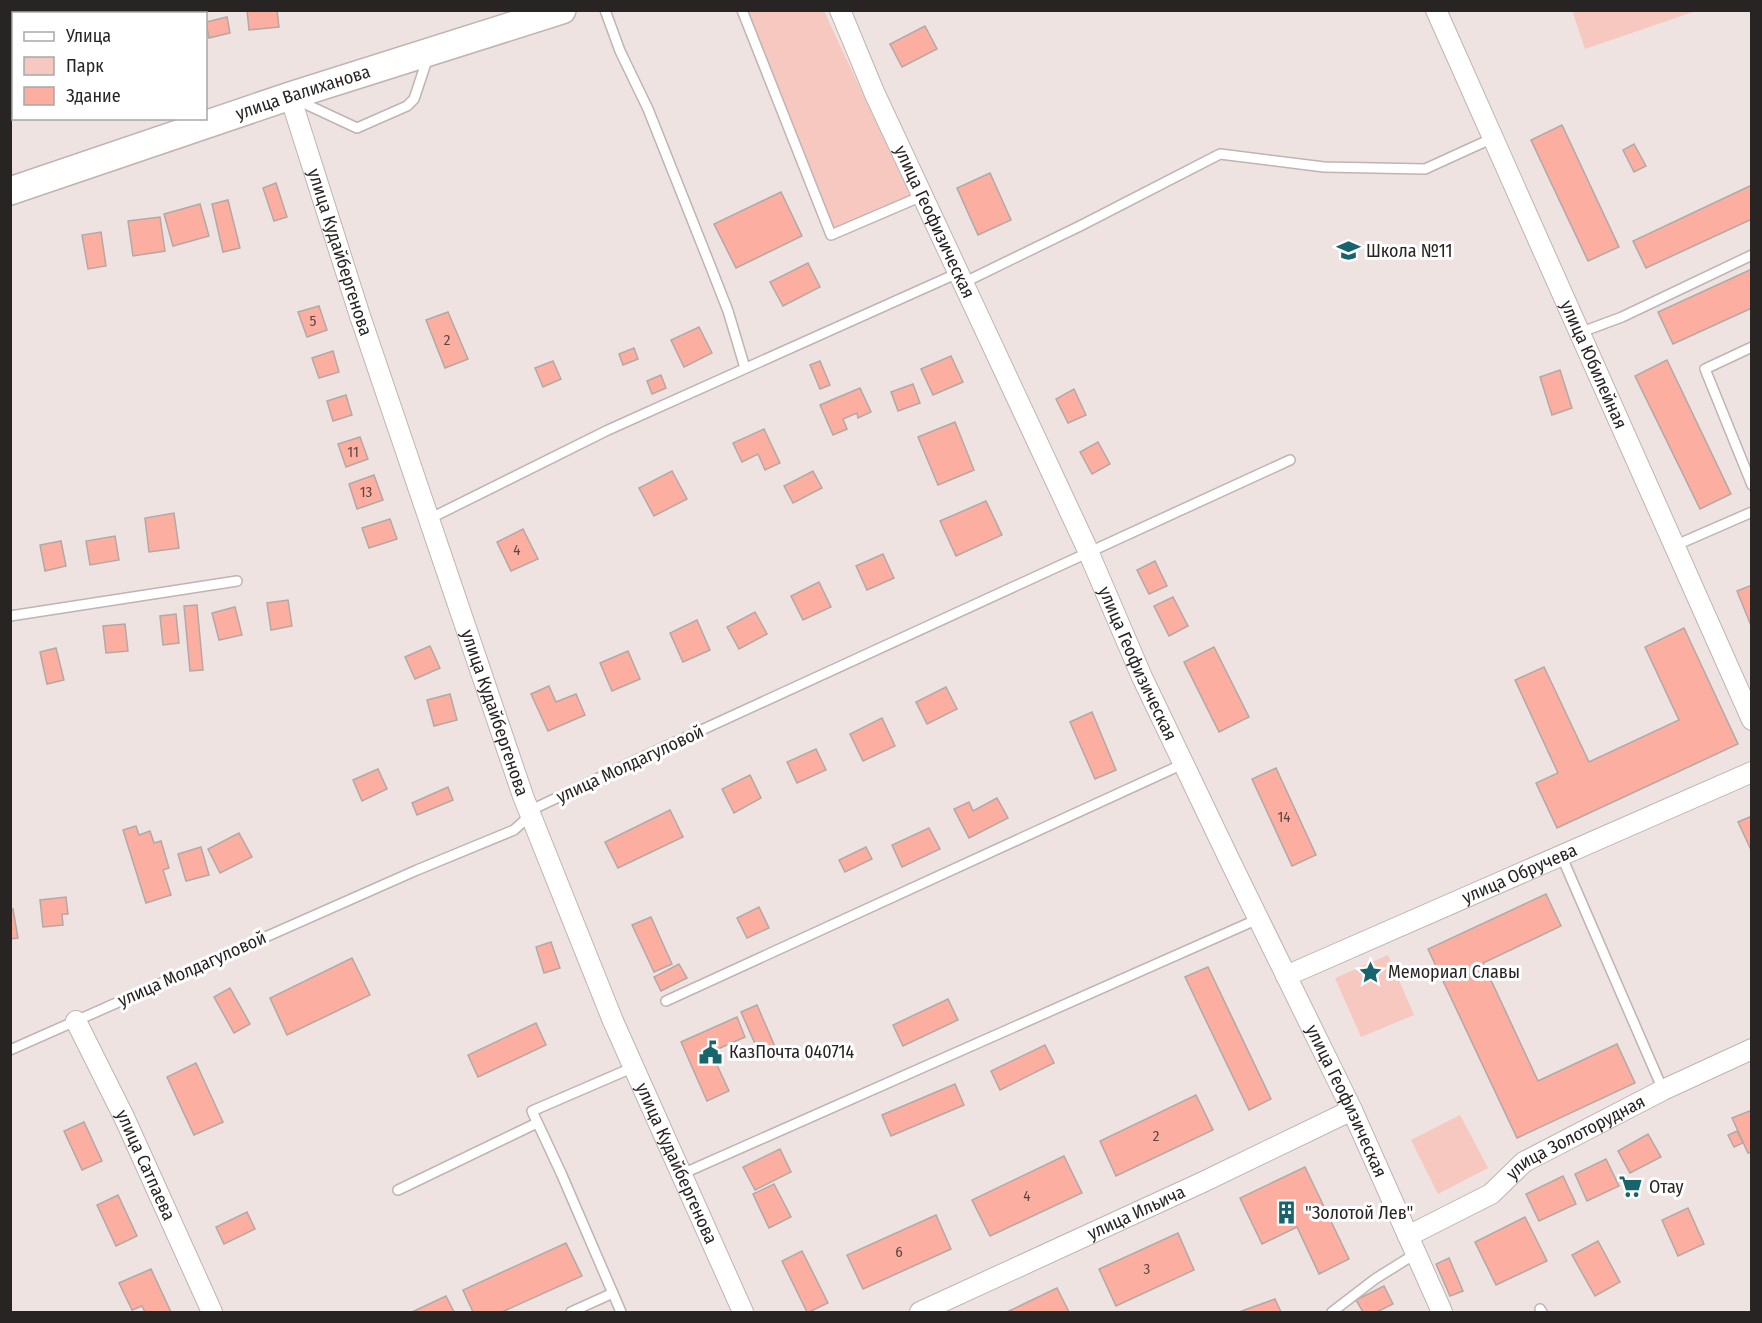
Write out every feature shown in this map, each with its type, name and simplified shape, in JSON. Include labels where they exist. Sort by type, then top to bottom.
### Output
[{"type":"main road","name":"улица Валиханова","points":[[10,191],[290,96],[561,10]]},
{"type":"street","name":"улица Геофизическая","points":[[840,10],[874,92],[1088,551],[1142,677],[1352,1110],[1442,1312]]},
{"type":"street","name":"улица Юбилейная","points":[[1436,10],[1752,720]]},
{"type":"street","name":"улица Кудайбергенова","points":[[290,96],[338,249],[529,811],[609,1011],[743,1312]]},
{"type":"street","name":"улица Обручева","points":[[1286,976],[1752,772]]},
{"type":"street","name":"улица Сатпаева","points":[[76,1021],[124,1117],[212,1312]]},
{"type":"street","name":"улица Золоторудная","points":[[1412,1245],[1491,1194],[1524,1162],[1663,1090],[1752,1049]]},
{"type":"street","name":"улица Ильича","points":[[920,1312],[1203,1182],[1352,1110]]},
{"type":"lane","points":[[605,10],[620,51],[648,109],[714,274],[745,368]]},
{"type":"lane","points":[[742,10],[831,235],[922,195]]},
{"type":"lane","points":[[290,96],[357,128],[407,106],[414,99],[430,52]]},
{"type":"lane","points":[[429,519],[608,430],[745,368],[1082,225],[1220,154],[1323,166],[1425,170],[1493,138]]},
{"type":"lane","points":[[1579,333],[1622,317],[1752,255]]},
{"type":"lane","points":[[1752,347],[1705,369],[1752,485]]},
{"type":"lane","name":"улица Молдагуловой","points":[[10,1050],[417,870],[514,830],[524,821],[529,811],[1088,551],[1290,460]]},
{"type":"lane","points":[[1674,546],[1752,512]]},
{"type":"lane","points":[[10,616],[237,581]]},
{"type":"lane","points":[[666,1001],[1184,764]]},
{"type":"lane","points":[[1561,855],[1663,1090]]},
{"type":"lane","points":[[681,1174],[1258,919]]},
{"type":"lane","points":[[621,1312],[532,1111],[634,1067]]},
{"type":"lane","points":[[398,1190],[537,1123]]},
{"type":"lane","points":[[1332,1312],[1375,1280],[1412,1245]]},
{"type":"lane","points":[[571,1312],[613,1293]]},
{"type":"green space","points":[[1572,10],[1696,10],[1696,11],[1585,49]]},
{"type":"green space","points":[[747,11],[824,11],[910,195],[834,228]]},
{"type":"green space","points":[[1388,955],[1414,1015],[1361,1037],[1335,978]]},
{"type":"green space","points":[[1460,1115],[1488,1168],[1438,1194],[1411,1140]]},
{"type":"building","points":[[147,10],[180,10],[180,12],[147,12]]},
{"type":"building","points":[[247,10],[277,10],[279,27],[249,30]]},
{"type":"building","points":[[227,17],[230,33],[209,38],[207,22]]},
{"type":"building","points":[[925,26],[937,49],[902,67],[890,44]]},
{"type":"building","points":[[1562,125],[1619,247],[1588,261],[1531,140]]},
{"type":"building","points":[[1634,144],[1646,166],[1634,172],[1623,150]]},
{"type":"building","points":[[990,173],[1011,220],[978,235],[957,188]]},
{"type":"building","points":[[276,183],[287,217],[274,221],[263,188]]},
{"type":"building","points":[[1752,185],[1752,219],[1646,268],[1633,241]]},
{"type":"building","points":[[781,192],[802,236],[736,268],[714,224]]},
{"type":"building","points":[[228,200],[240,248],[223,252],[212,204]]},
{"type":"building","points":[[200,204],[209,236],[173,246],[164,214]]},
{"type":"building","points":[[160,217],[165,251],[133,256],[128,221]]},
{"type":"building","points":[[101,232],[106,266],[88,269],[82,235]]},
{"type":"building","points":[[808,263],[820,287],[783,306],[770,282]]},
{"type":"building","points":[[1752,269],[1752,308],[1673,344],[1658,312]]},
{"type":"building","points":[[319,306],[327,330],[307,337],[298,312]]},
{"type":"building","points":[[448,312],[468,359],[445,368],[426,320]]},
{"type":"building","points":[[699,327],[712,353],[684,367],[671,340]]},
{"type":"building","points":[[634,348],[638,359],[623,365],[619,354]]},
{"type":"building","points":[[333,351],[339,372],[319,378],[312,358]]},
{"type":"building","points":[[951,356],[963,382],[933,395],[921,369]]},
{"type":"building","points":[[1667,360],[1731,494],[1700,509],[1635,376]]},
{"type":"building","points":[[553,361],[561,379],[543,387],[535,368]]},
{"type":"building","points":[[820,361],[830,385],[820,389],[810,365]]},
{"type":"building","points":[[1560,370],[1572,408],[1552,415],[1540,377]]},
{"type":"building","points":[[661,375],[666,388],[652,394],[647,381]]},
{"type":"building","points":[[913,384],[920,403],[898,411],[891,392]]},
{"type":"building","points":[[860,388],[871,412],[858,418],[857,413],[843,419],[847,429],[833,435],[820,405]]},
{"type":"building","points":[[1074,389],[1086,415],[1068,423],[1056,399]]},
{"type":"building","points":[[346,395],[352,415],[333,421],[327,401]]},
{"type":"building","points":[[955,422],[974,470],[938,485],[918,437]]},
{"type":"building","points":[[764,429],[780,463],[765,470],[758,454],[742,462],[733,443]]},
{"type":"building","points":[[360,437],[368,459],[346,467],[338,444]]},
{"type":"building","points":[[1098,442],[1110,464],[1092,474],[1080,452]]},
{"type":"building","points":[[672,471],[687,499],[654,516],[639,488]]},
{"type":"building","points":[[813,471],[822,488],[793,503],[784,486]]},
{"type":"building","points":[[374,475],[383,500],[357,509],[349,484]]},
{"type":"building","points":[[986,501],[1002,535],[956,556],[940,521]]},
{"type":"building","points":[[174,513],[179,548],[149,552],[145,518]]},
{"type":"building","points":[[390,519],[397,539],[369,548],[362,528]]},
{"type":"building","points":[[523,529],[538,559],[511,571],[497,542]]},
{"type":"building","points":[[115,536],[119,560],[90,565],[86,541]]},
{"type":"building","points":[[61,541],[66,566],[45,571],[40,545]]},
{"type":"building","points":[[883,554],[894,578],[867,590],[856,566]]},
{"type":"building","points":[[1155,561],[1167,586],[1149,594],[1137,570]]},
{"type":"building","points":[[819,582],[831,607],[803,620],[791,596]]},
{"type":"building","points":[[1752,585],[1752,628],[1737,591]]},
{"type":"building","points":[[1173,597],[1188,626],[1169,636],[1154,606]]},
{"type":"building","points":[[288,600],[292,626],[271,630],[267,603]]},
{"type":"building","points":[[197,605],[203,670],[190,671],[184,606]]},
{"type":"building","points":[[235,607],[242,635],[219,640],[212,613]]},
{"type":"building","points":[[755,612],[767,634],[739,649],[727,627]]},
{"type":"building","points":[[176,614],[179,643],[163,645],[160,616]]},
{"type":"building","points":[[697,620],[710,650],[683,662],[670,633]]},
{"type":"building","points":[[125,624],[128,651],[106,653],[103,626]]},
{"type":"building","points":[[1684,628],[1738,744],[1557,828],[1536,783],[1558,773],[1515,680],[1544,667],[1589,762],[1679,720],[1645,647]]},
{"type":"building","points":[[430,646],[440,668],[415,679],[405,657]]},
{"type":"building","points":[[1214,647],[1249,717],[1219,732],[1184,662]]},
{"type":"building","points":[[56,648],[64,680],[47,684],[40,652]]},
{"type":"building","points":[[628,651],[640,679],[612,691],[600,663]]},
{"type":"building","points":[[549,686],[556,702],[576,694],[585,715],[548,731],[531,694]]},
{"type":"building","points":[[946,687],[957,709],[927,724],[916,702]]},
{"type":"building","points":[[450,694],[457,720],[434,726],[427,700]]},
{"type":"building","points":[[1092,712],[1116,770],[1095,779],[1070,722]]},
{"type":"building","points":[[882,718],[895,746],[863,761],[850,734]]},
{"type":"building","points":[[816,749],[826,770],[797,783],[787,762]]},
{"type":"building","points":[[1276,768],[1316,855],[1292,866],[1252,779]]},
{"type":"building","points":[[378,769],[387,789],[362,801],[353,780]]},
{"type":"building","points":[[750,775],[761,798],[734,813],[722,789]]},
{"type":"building","points":[[448,787],[453,800],[417,815],[412,803]]},
{"type":"building","points":[[997,798],[1008,818],[969,838],[954,809],[969,802],[973,811]]},
{"type":"building","points":[[670,810],[683,837],[618,868],[605,842]]},
{"type":"building","points":[[1752,816],[1752,852],[1738,822]]},
{"type":"building","points":[[136,826],[139,835],[150,831],[154,843],[161,841],[169,868],[163,870],[171,895],[146,903],[123,830]]},
{"type":"building","points":[[929,828],[940,849],[902,867],[892,845]]},
{"type":"building","points":[[239,833],[252,857],[220,873],[208,849]]},
{"type":"building","points":[[201,847],[209,875],[186,881],[178,854]]},
{"type":"building","points":[[866,847],[872,859],[845,872],[839,860]]},
{"type":"building","points":[[1546,894],[1561,926],[1483,963],[1538,1081],[1617,1044],[1635,1083],[1517,1138],[1428,949]]},
{"type":"building","points":[[66,897],[68,914],[62,914],[63,925],[43,927],[40,900]]},
{"type":"building","points":[[759,907],[769,928],[747,938],[737,918]]},
{"type":"building","points":[[13,909],[18,938],[10,939],[10,910]]},
{"type":"building","points":[[651,917],[672,964],[654,972],[632,925]]},
{"type":"building","points":[[551,942],[560,968],[544,973],[536,947]]},
{"type":"building","points":[[352,958],[370,995],[287,1035],[270,998]]},
{"type":"building","points":[[679,964],[687,978],[661,991],[654,977]]},
{"type":"building","points":[[1208,967],[1271,1099],[1249,1110],[1185,977]]},
{"type":"building","points":[[230,988],[250,1024],[234,1033],[214,997]]},
{"type":"building","points":[[948,999],[958,1020],[903,1046],[893,1025]]},
{"type":"building","points":[[757,1005],[776,1049],[760,1055],[741,1012]]},
{"type":"building","points":[[737,1017],[745,1037],[711,1052],[729,1091],[707,1101],[681,1042]]},
{"type":"building","points":[[536,1023],[546,1045],[478,1077],[468,1055]]},
{"type":"building","points":[[1045,1045],[1054,1063],[1000,1090],[991,1071]]},
{"type":"building","points":[[196,1063],[223,1122],[194,1135],[167,1077]]},
{"type":"building","points":[[955,1084],[964,1105],[891,1136],[882,1115]]},
{"type":"building","points":[[1196,1095],[1213,1130],[1116,1176],[1100,1141]]},
{"type":"building","points":[[1752,1110],[1752,1152],[1748,1153],[1732,1118]]},
{"type":"building","points":[[84,1122],[102,1161],[82,1170],[64,1131]]},
{"type":"building","points":[[1737,1131],[1743,1143],[1734,1147],[1728,1135]]},
{"type":"building","points":[[1648,1134],[1661,1157],[1630,1173],[1618,1151]]},
{"type":"building","points":[[780,1149],[791,1172],[755,1190],[743,1167]]},
{"type":"building","points":[[1064,1156],[1082,1193],[990,1236],[972,1200]]},
{"type":"building","points":[[1606,1159],[1619,1186],[1587,1201],[1575,1174]]},
{"type":"building","name":"\"Золотой Лев\"","points":[[1305,1167],[1349,1259],[1319,1274],[1297,1227],[1262,1244],[1240,1198]]},
{"type":"building","points":[[1563,1176],[1576,1204],[1539,1221],[1526,1194]]},
{"type":"building","points":[[774,1184],[791,1217],[769,1228],[753,1194]]},
{"type":"building","points":[[118,1195],[137,1236],[116,1246],[97,1205]]},
{"type":"building","points":[[1688,1208],[1704,1244],[1678,1256],[1662,1220]]},
{"type":"building","points":[[247,1212],[255,1229],[224,1244],[216,1227]]},
{"type":"building","points":[[936,1215],[951,1249],[863,1289],[847,1255]]},
{"type":"building","points":[[1525,1217],[1547,1261],[1496,1285],[1475,1242]]},
{"type":"building","points":[[1178,1233],[1194,1270],[1116,1306],[1099,1269]]},
{"type":"building","points":[[1598,1241],[1620,1282],[1595,1296],[1572,1255]]},
{"type":"building","points":[[566,1243],[582,1276],[502,1312],[473,1312],[463,1290]]},
{"type":"building","points":[[802,1251],[828,1303],[809,1312],[782,1261]]},
{"type":"building","points":[[1449,1258],[1463,1291],[1450,1296],[1436,1264]]},
{"type":"building","points":[[151,1269],[171,1312],[145,1312],[142,1306],[132,1310],[119,1283]]},
{"type":"building","points":[[1384,1286],[1393,1304],[1377,1312],[1363,1312],[1356,1300]]},
{"type":"building","points":[[1057,1288],[1069,1312],[1007,1312]]},
{"type":"building","points":[[446,1296],[454,1312],[412,1312]]},
{"type":"building","points":[[1275,1299],[1281,1312],[1239,1312]]},
{"type":"place","name":"Школа №11","points":[[1348,251]]},
{"type":"place","name":"Мемориал Славы","points":[[1370,972]]},
{"type":"place","name":"КазПочта 040714","points":[[711,1052]]},
{"type":"place","name":"Отау","points":[[1631,1187]]},
{"type":"place","name":"\"Золотой Лев\"","points":[[1287,1213]]}]
